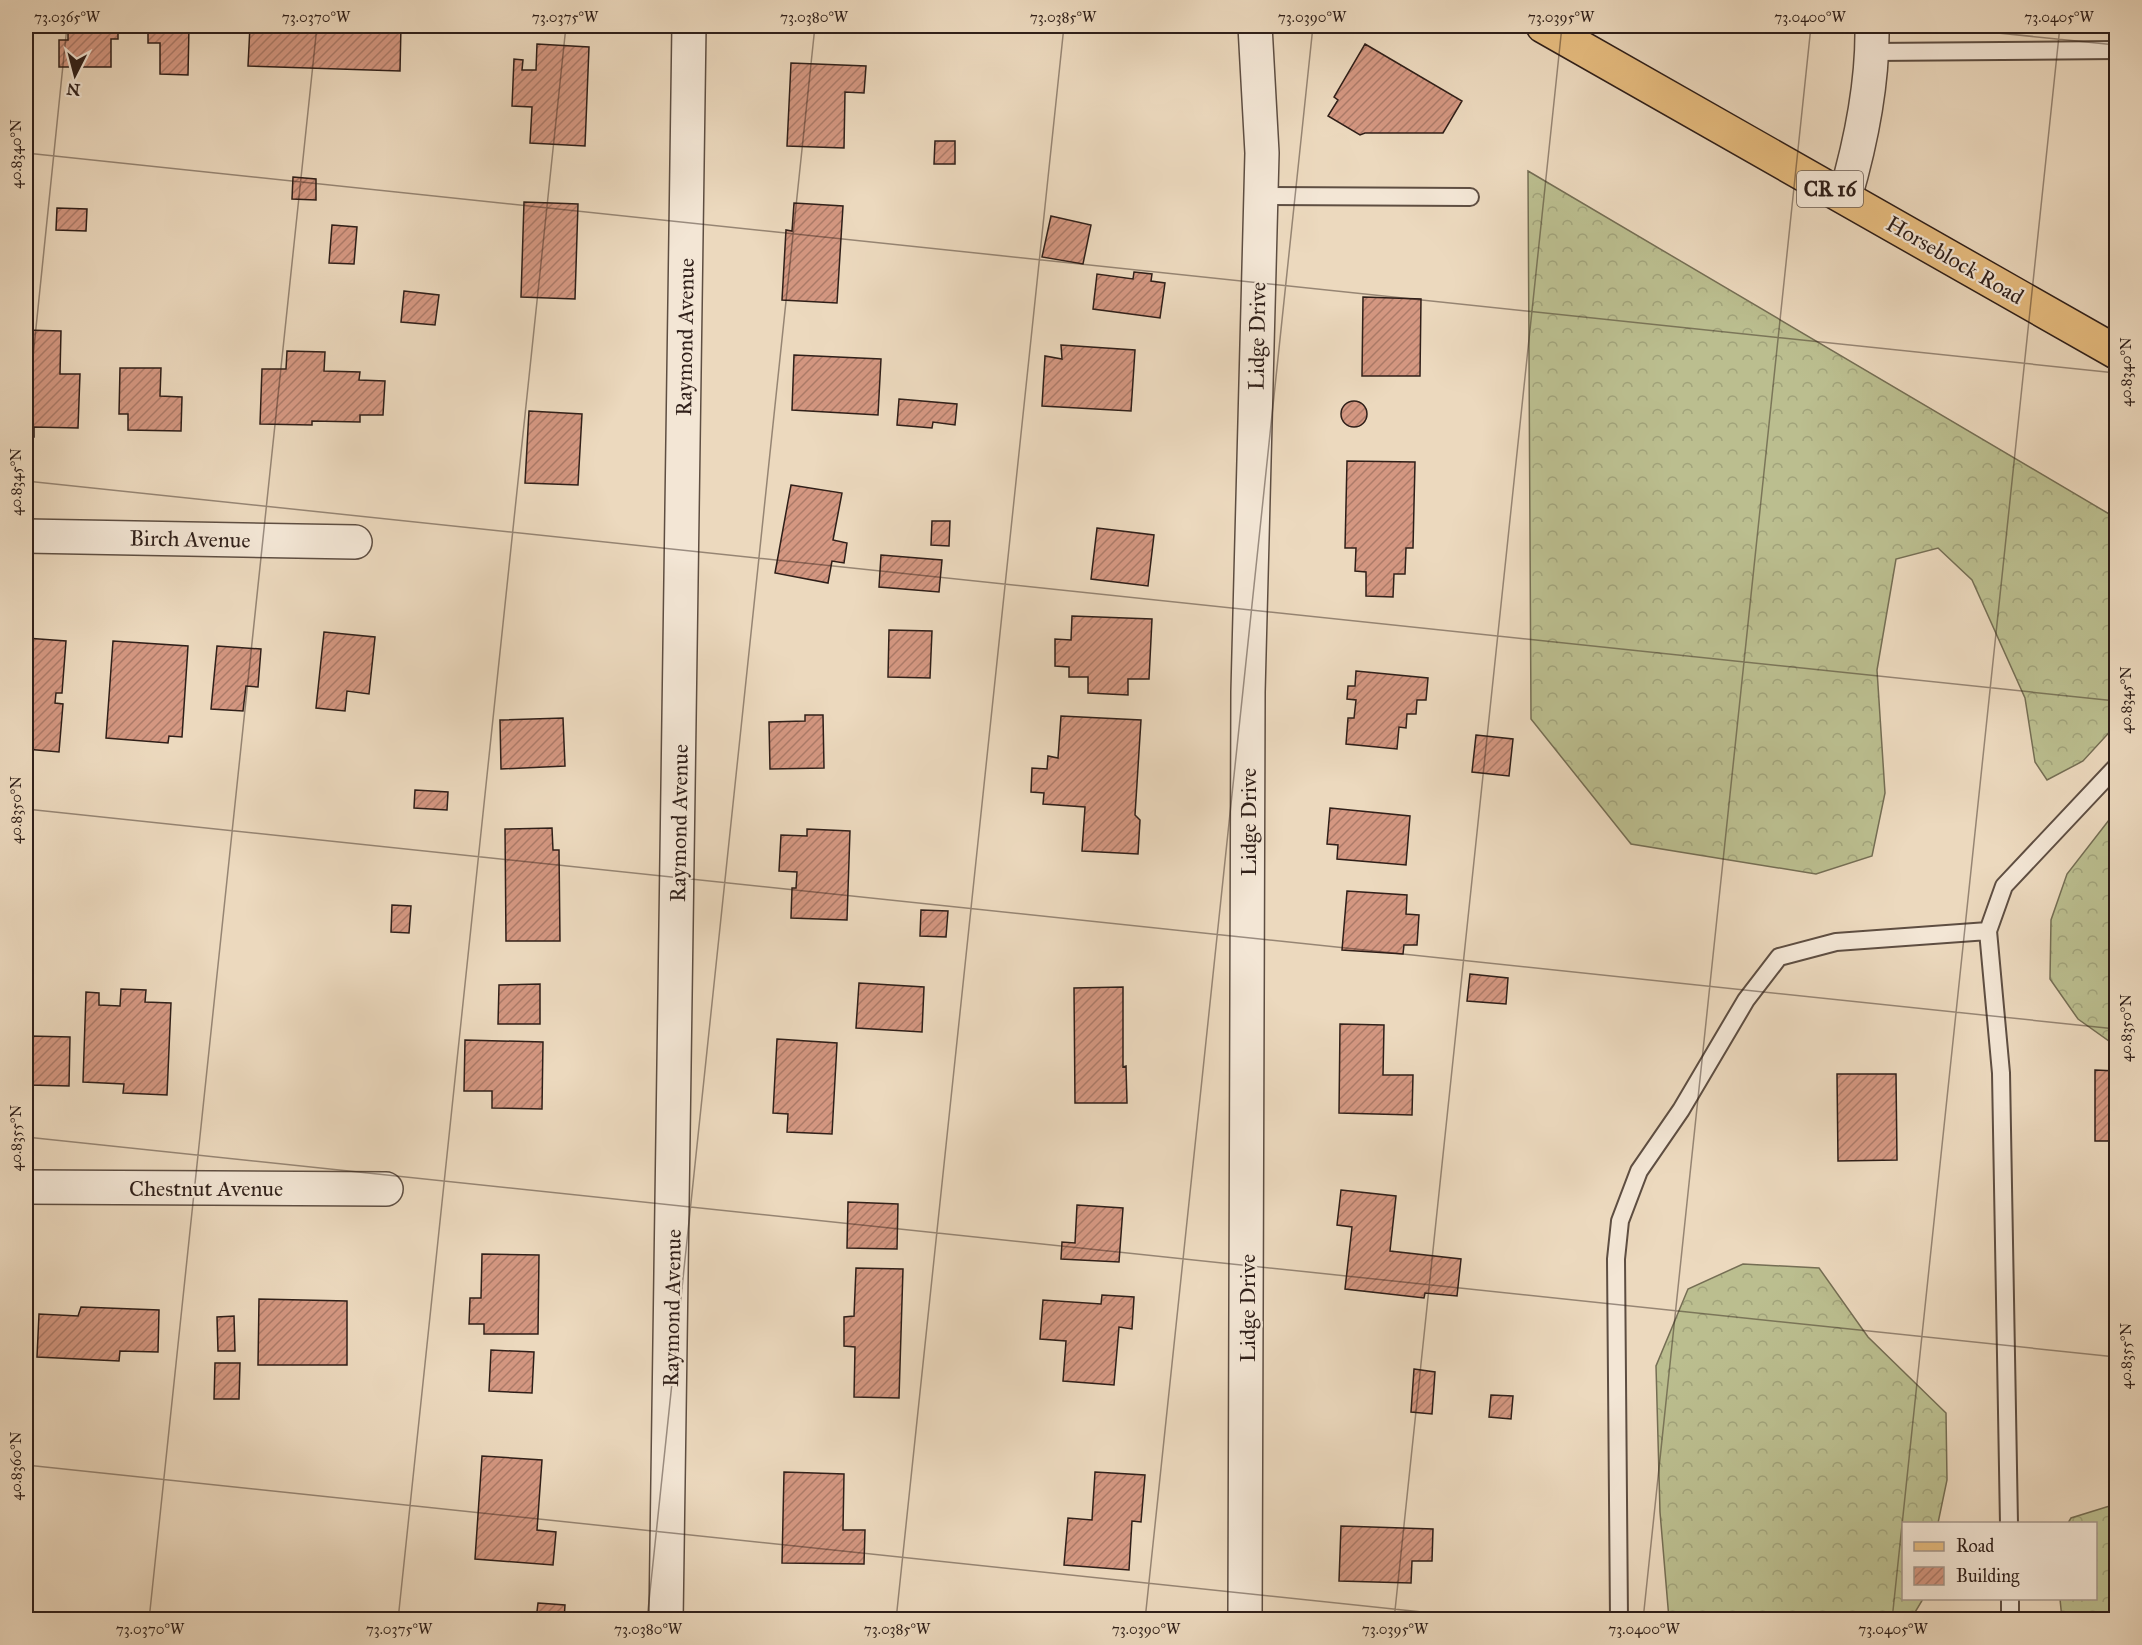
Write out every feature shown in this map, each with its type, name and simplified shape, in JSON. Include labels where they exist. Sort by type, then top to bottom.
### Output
[{"type":"main road","name":"Horseblock Road","points":[[1543,26],[2116,352]]},
{"type":"street","name":"Raymond Avenue","points":[[666,1620],[689,26]]},
{"type":"street","name":"Lidge Drive","points":[[1245,1620],[1248,692],[1262,153],[1254,26]]},
{"type":"street","points":[[1845,197],[1857,156],[1872,39]]},
{"type":"street","name":"Birch Avenue","points":[[26,536],[355,542]]},
{"type":"street","name":"Chestnut Avenue","points":[[26,1186],[386,1189]]},
{"type":"lane","points":[[1872,39],[2116,50]]},
{"type":"lane","points":[[1261,196],[1470,198]]},
{"type":"lane","points":[[2008,1522],[2001,1073],[1988,931],[2004,886],[2116,767]]},
{"type":"lane","points":[[1619,1620],[1616,1260],[1620,1221],[1639,1171],[1681,1110],[1746,1000],[1779,957],[1836,942],[1988,931]]},
{"type":"lane","points":[[2010,1600],[2010,1620]]},
{"type":"green space","points":[[1528,171],[2116,518],[2116,725],[2083,761],[2047,780],[2035,762],[2025,698],[1972,580],[1938,548],[1896,559],[1877,670],[1885,793],[1872,856],[1816,874],[1631,844],[1531,719]]},
{"type":"green space","points":[[2116,811],[2116,1046],[2078,1019],[2050,979],[2051,920],[2067,874]]},
{"type":"green space","points":[[1743,1264],[1819,1268],[1868,1337],[1946,1413],[1947,1480],[1938,1522],[1902,1522],[1902,1600],[1922,1600],[1911,1619],[1669,1619],[1660,1512],[1656,1366],[1688,1289]]},
{"type":"green space","points":[[2116,1504],[2116,1619],[2062,1619],[2060,1600],[2097,1600],[2097,1522],[2069,1522],[2071,1518]]},
{"type":"building","points":[[68,26],[118,26],[118,39],[111,39],[111,67],[59,67],[59,40],[68,40]]},
{"type":"building","points":[[148,26],[189,26],[188,75],[160,74],[160,43],[148,43]]},
{"type":"building","points":[[250,26],[401,26],[400,71],[248,66]]},
{"type":"building","points":[[537,44],[589,47],[585,146],[530,143],[532,107],[512,106],[514,59],[523,60],[522,70],[536,70]]},
{"type":"building","points":[[1365,44],[1462,101],[1443,133],[1365,133],[1360,135],[1328,116],[1338,100],[1334,97]]},
{"type":"building","points":[[791,63],[866,66],[864,93],[845,92],[844,148],[787,146]]},
{"type":"building","points":[[935,141],[955,141],[955,164],[934,164]]},
{"type":"building","points":[[293,177],[316,179],[316,200],[292,199]]},
{"type":"building","points":[[524,202],[578,204],[575,299],[521,297]]},
{"type":"building","points":[[794,203],[843,206],[837,303],[782,300],[786,230],[792,231]]},
{"type":"building","points":[[57,208],[87,209],[86,231],[56,230]]},
{"type":"building","points":[[1051,216],[1091,225],[1083,264],[1042,257]]},
{"type":"building","points":[[332,225],[357,227],[354,264],[329,263]]},
{"type":"building","points":[[1134,272],[1152,274],[1151,281],[1165,283],[1160,318],[1093,309],[1097,274],[1133,279]]},
{"type":"building","points":[[404,291],[439,295],[435,325],[401,322]]},
{"type":"building","points":[[1363,297],[1421,299],[1420,376],[1362,376]]},
{"type":"building","points":[[26,330],[61,331],[60,374],[80,374],[78,428],[34,427],[34,437],[26,437]]},
{"type":"building","points":[[1061,345],[1135,350],[1131,411],[1042,406],[1045,356],[1062,359]]},
{"type":"building","points":[[287,351],[325,352],[324,371],[360,372],[359,380],[385,381],[383,415],[360,415],[360,422],[312,421],[312,425],[260,424],[262,369],[286,369]]},
{"type":"building","points":[[794,355],[881,359],[878,415],[792,410]]},
{"type":"building","points":[[120,368],[161,368],[160,396],[182,397],[181,431],[128,430],[128,414],[119,414]]},
{"type":"building","points":[[899,399],[957,404],[955,425],[933,422],[932,428],[897,425]]},
{"type":"building","points":[[1354,401],[1363,405],[1367,414],[1363,423],[1354,427],[1345,423],[1341,414],[1345,405]]},
{"type":"building","points":[[529,411],[582,414],[578,485],[525,483]]},
{"type":"building","points":[[1347,461],[1415,462],[1413,548],[1406,548],[1405,574],[1394,574],[1393,597],[1366,596],[1366,572],[1355,571],[1356,548],[1345,548]]},
{"type":"building","points":[[791,485],[842,493],[833,540],[847,543],[844,563],[832,561],[828,583],[775,573]]},
{"type":"building","points":[[932,521],[950,521],[949,546],[931,545]]},
{"type":"building","points":[[1097,528],[1154,535],[1148,586],[1091,579]]},
{"type":"building","points":[[881,555],[942,560],[939,592],[879,587]]},
{"type":"building","points":[[1072,616],[1152,619],[1149,679],[1128,679],[1128,695],[1088,693],[1088,677],[1069,677],[1069,667],[1055,666],[1055,639],[1071,640]]},
{"type":"building","points":[[889,630],[932,631],[930,678],[888,677]]},
{"type":"building","points":[[324,632],[375,637],[369,694],[347,691],[345,711],[316,708]]},
{"type":"building","points":[[26,638],[66,641],[62,693],[56,693],[55,703],[63,704],[59,752],[26,749]]},
{"type":"building","points":[[113,641],[188,646],[182,737],[169,736],[168,743],[106,738]]},
{"type":"building","points":[[217,646],[261,649],[258,687],[246,686],[243,711],[211,709]]},
{"type":"building","points":[[1356,671],[1428,678],[1426,700],[1417,700],[1416,714],[1407,714],[1406,728],[1399,727],[1397,749],[1346,744],[1348,718],[1354,718],[1356,700],[1347,699],[1348,686],[1355,686]]},
{"type":"building","points":[[805,715],[823,715],[824,768],[770,769],[769,722],[805,721]]},
{"type":"building","points":[[1061,716],[1141,720],[1135,815],[1140,820],[1138,854],[1082,851],[1085,807],[1043,804],[1044,793],[1031,792],[1032,768],[1047,769],[1048,756],[1058,758]]},
{"type":"building","points":[[563,718],[565,766],[501,769],[500,720]]},
{"type":"building","points":[[1476,735],[1513,739],[1509,776],[1472,772]]},
{"type":"building","points":[[415,790],[448,792],[447,810],[414,808]]},
{"type":"building","points":[[1330,808],[1410,816],[1406,865],[1337,859],[1338,845],[1327,844]]},
{"type":"building","points":[[552,828],[553,850],[559,850],[560,941],[506,941],[505,829]]},
{"type":"building","points":[[807,829],[850,831],[847,920],[791,918],[792,888],[796,888],[797,872],[779,871],[781,835],[807,836]]},
{"type":"building","points":[[1347,891],[1407,895],[1406,914],[1419,915],[1417,945],[1404,945],[1403,954],[1342,950]]},
{"type":"building","points":[[392,905],[411,906],[409,933],[391,932]]},
{"type":"building","points":[[921,910],[948,911],[946,937],[920,936]]},
{"type":"building","points":[[1470,974],[1508,978],[1506,1004],[1467,1001]]},
{"type":"building","points":[[859,983],[924,987],[922,1032],[856,1028]]},
{"type":"building","points":[[540,984],[540,1024],[498,1024],[499,985]]},
{"type":"building","points":[[1123,987],[1123,1067],[1126,1066],[1127,1103],[1075,1103],[1074,988]]},
{"type":"building","points":[[121,989],[146,990],[145,1002],[171,1003],[167,1095],[123,1093],[124,1084],[83,1082],[86,992],[99,993],[99,1005],[120,1006]]},
{"type":"building","points":[[1340,1024],[1384,1025],[1383,1075],[1413,1075],[1412,1115],[1339,1113]]},
{"type":"building","points":[[30,1036],[70,1037],[69,1086],[29,1085]]},
{"type":"building","points":[[777,1039],[837,1043],[832,1134],[787,1132],[788,1114],[773,1113]]},
{"type":"building","points":[[465,1040],[543,1042],[542,1109],[492,1108],[492,1091],[464,1091]]},
{"type":"building","points":[[2095,1070],[2116,1071],[2116,1141],[2095,1141]]},
{"type":"building","points":[[1837,1074],[1896,1074],[1897,1160],[1838,1161]]},
{"type":"building","points":[[1341,1190],[1396,1196],[1390,1251],[1461,1259],[1457,1296],[1425,1293],[1424,1298],[1345,1289],[1352,1227],[1337,1225]]},
{"type":"building","points":[[848,1202],[898,1204],[897,1249],[847,1248]]},
{"type":"building","points":[[1077,1205],[1123,1208],[1119,1262],[1061,1259],[1062,1242],[1075,1243]]},
{"type":"building","points":[[482,1254],[539,1255],[538,1334],[484,1334],[484,1324],[469,1324],[470,1298],[481,1298]]},
{"type":"building","points":[[856,1268],[903,1269],[899,1398],[854,1397],[855,1347],[844,1346],[844,1317],[854,1316]]},
{"type":"building","points":[[1102,1295],[1134,1297],[1132,1329],[1119,1327],[1114,1385],[1063,1381],[1066,1341],[1040,1339],[1043,1300],[1101,1304]]},
{"type":"building","points":[[259,1299],[347,1301],[347,1365],[258,1365]]},
{"type":"building","points":[[81,1307],[159,1310],[158,1352],[120,1351],[119,1361],[37,1357],[39,1314],[78,1316]]},
{"type":"building","points":[[234,1316],[235,1351],[218,1351],[217,1317]]},
{"type":"building","points":[[491,1350],[534,1352],[532,1393],[489,1391]]},
{"type":"building","points":[[215,1363],[240,1363],[239,1399],[214,1399]]},
{"type":"building","points":[[1414,1369],[1435,1372],[1432,1414],[1411,1412]]},
{"type":"building","points":[[1491,1395],[1513,1396],[1511,1419],[1489,1417]]},
{"type":"building","points":[[482,1456],[542,1460],[537,1530],[556,1532],[553,1565],[475,1559]]},
{"type":"building","points":[[784,1472],[844,1474],[843,1530],[865,1530],[864,1564],[782,1563]]},
{"type":"building","points":[[1095,1472],[1145,1475],[1141,1522],[1132,1521],[1129,1570],[1064,1565],[1068,1518],[1092,1520]]},
{"type":"building","points":[[1341,1526],[1433,1529],[1432,1561],[1412,1561],[1411,1583],[1339,1581]]},
{"type":"building","points":[[538,1603],[565,1605],[564,1620],[536,1620]]}]
